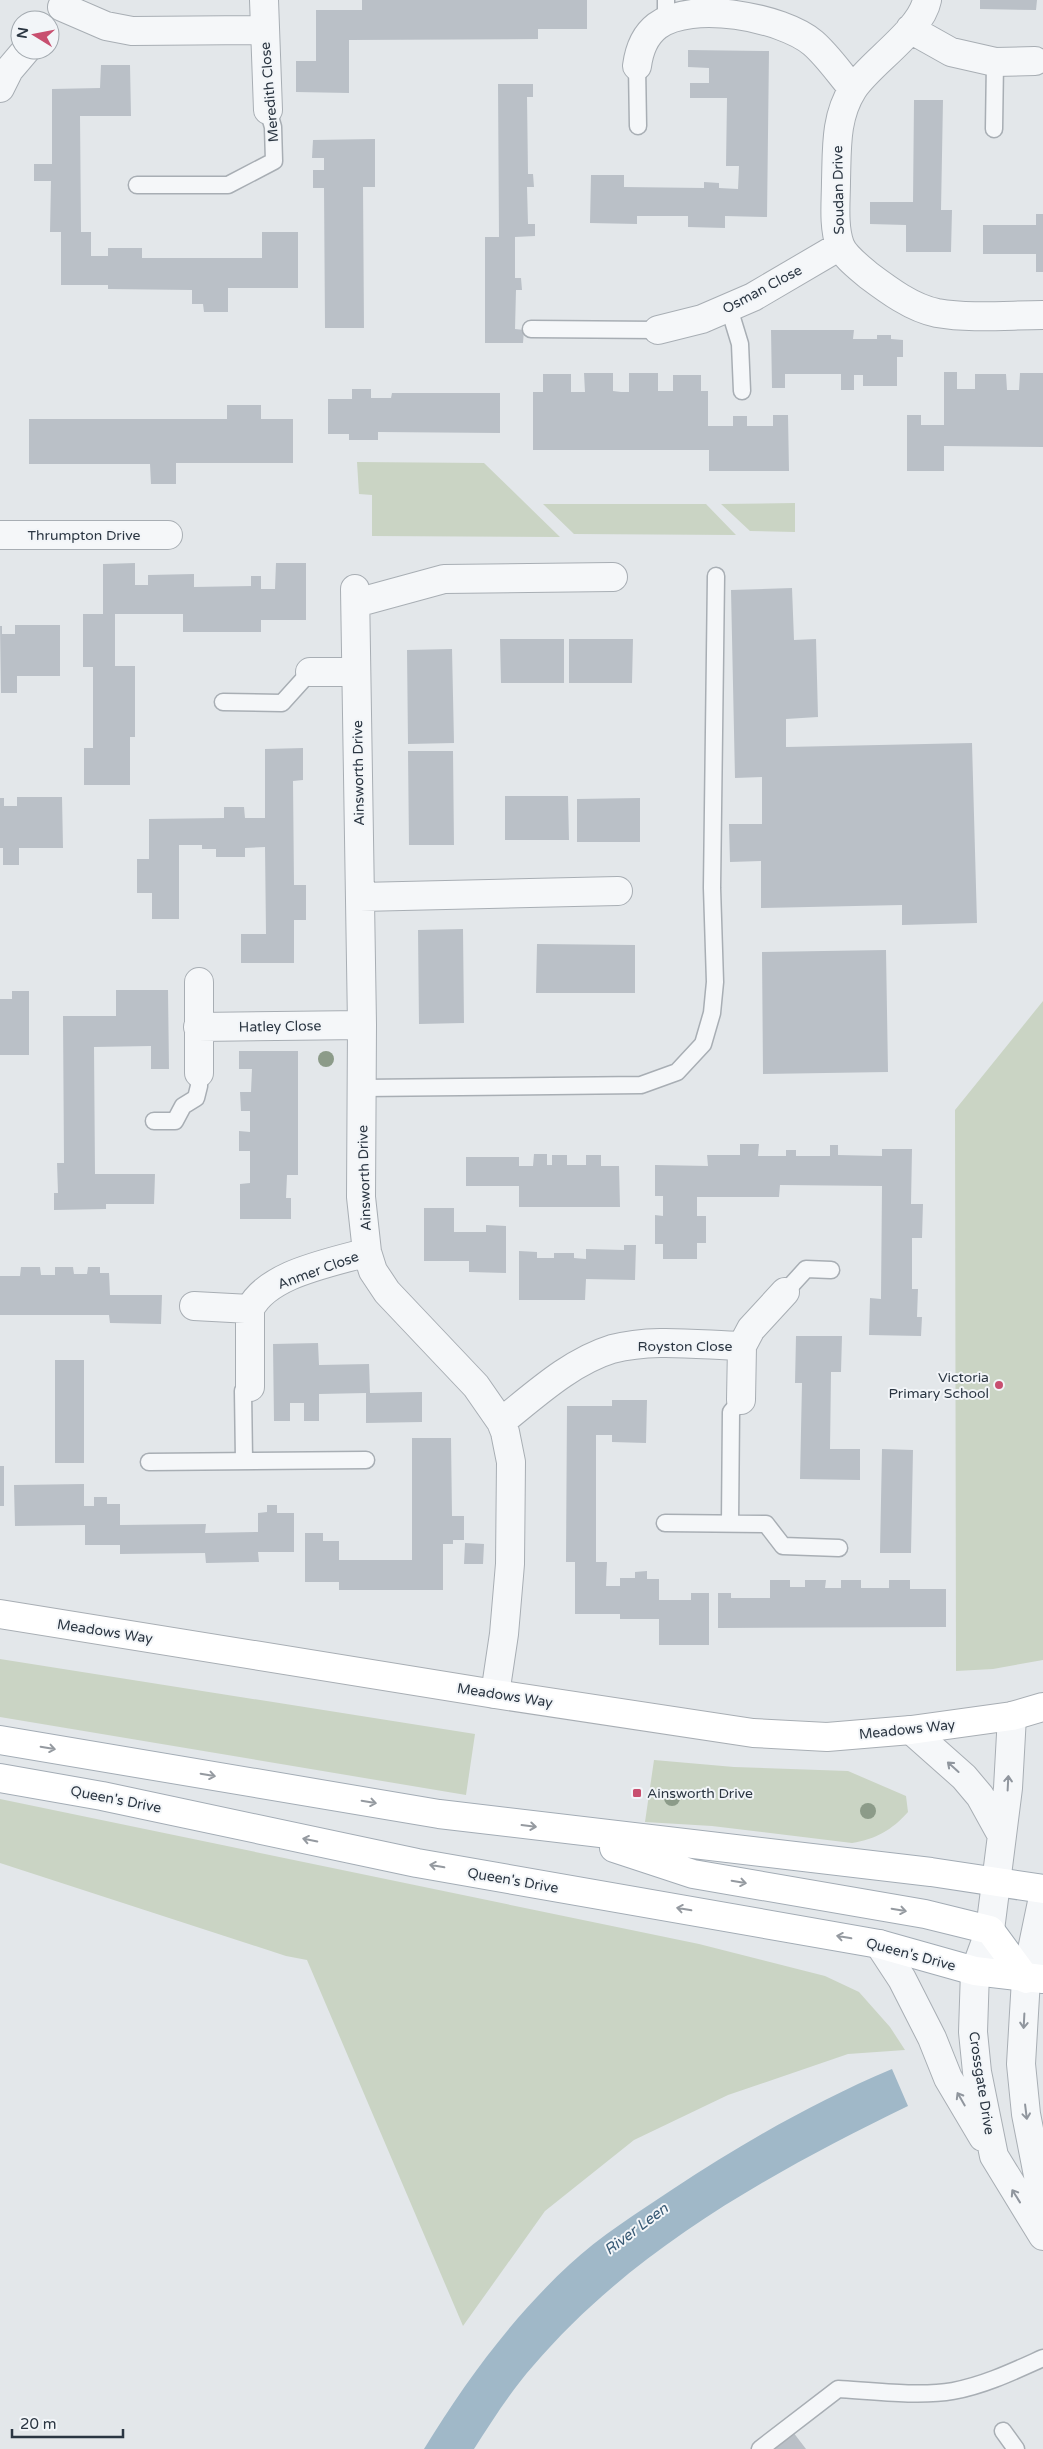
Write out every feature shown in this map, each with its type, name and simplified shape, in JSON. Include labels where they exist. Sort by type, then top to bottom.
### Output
[{"type":"main road","name":"Meadows Way","points":[[0,1614],[495,1694],[753,1733],[828,1737],[911,1730],[1012,1716],[1043,1706]]},
{"type":"main road","points":[[0,1740],[439,1814],[558,1830],[931,1872],[1043,1889]]},
{"type":"main road","name":"Queen's Drive","points":[[0,1778],[102,1796],[417,1863],[879,1944],[975,1971],[1037,1981]]},
{"type":"main road","points":[[558,1830],[693,1874],[924,1914],[990,1930],[1037,1981]]},
{"type":"street","name":"Meredith Close","points":[[264,0],[268,110]]},
{"type":"street","name":"Soudan Drive","points":[[927,0],[926,6],[910,29],[854,88],[843,109],[837,134],[836,210],[840,246],[859,267],[880,284],[901,298],[936,313],[1043,315]]},
{"type":"street","name":"Meredith Close","points":[[60,10],[106,26],[132,31],[264,30]]},
{"type":"street","points":[[637,66],[639,51],[666,10],[694,14],[733,14],[786,27],[812,43],[854,88]]},
{"type":"street","points":[[910,29],[951,52],[995,62],[1039,58]]},
{"type":"street","points":[[0,88],[8,70],[17,60]]},
{"type":"street","name":"Osman Close","points":[[658,330],[702,319],[753,297],[840,246]]},
{"type":"street","name":"Thrumpton Drive","points":[[0,534],[168,535]]},
{"type":"street","name":"Ainsworth Drive","points":[[495,1694],[504,1634],[510,1564],[511,1462],[501,1422],[476,1386],[387,1292],[373,1271],[367,1252],[361,1197],[362,1025],[356,596],[444,579],[613,577]]},
{"type":"street","points":[[310,672],[356,672]]},
{"type":"street","points":[[360,897],[618,891]]},
{"type":"street","points":[[199,982],[199,1073]]},
{"type":"street","name":"Hatley Close","points":[[198,1027],[362,1025]]},
{"type":"street","name":"Anmer Close","points":[[250,1309],[262,1294],[278,1281],[367,1252]]},
{"type":"street","name":"Royston Close","points":[[741,1400],[742,1346],[751,1329],[785,1292]]},
{"type":"street","points":[[194,1306],[250,1309],[250,1387]]},
{"type":"street","name":"Royston Close","points":[[501,1422],[554,1380],[575,1366],[610,1350],[644,1344],[742,1346]]},
{"type":"street","name":"Crossgate Drive","points":[[994,2156],[977,2072],[972,2018],[975,1971],[990,1930],[1008,1788],[1012,1716]]},
{"type":"street","points":[[911,1730],[964,1777],[980,1796],[1002,1834]]},
{"type":"street","points":[[1043,1896],[1037,1981],[1022,2072],[1026,2114],[1043,2201]]},
{"type":"street","name":"Crossgate Drive","points":[[879,1944],[902,1980],[932,2038],[948,2078],[1043,2236]]},
{"type":"lane","points":[[994,128],[995,62]]},
{"type":"lane","points":[[637,66],[638,126]]},
{"type":"lane","name":"Meredith Close","points":[[137,186],[228,185],[274,161],[273,127],[268,110]]},
{"type":"lane","points":[[729,308],[740,344],[742,391]]},
{"type":"lane","name":"Osman Close","points":[[531,329],[658,330]]},
{"type":"lane","points":[[362,1088],[641,1085],[678,1072],[703,1044],[712,1013],[715,982],[712,888],[716,576]]},
{"type":"lane","points":[[223,702],[282,703],[310,672]]},
{"type":"lane","points":[[154,1121],[175,1121],[183,1106],[196,1098],[199,1086],[199,1073]]},
{"type":"lane","name":"Royston Close","points":[[785,1292],[806,1269],[831,1270]]},
{"type":"lane","points":[[244,1460],[243,1391],[250,1387]]},
{"type":"lane","name":"Royston Close","points":[[730,1523],[731,1412],[741,1400]]},
{"type":"lane","points":[[149,1462],[366,1460]]},
{"type":"lane","points":[[665,1523],[766,1524],[783,1546],[839,1548]]},
{"type":"lane","points":[[760,2449],[838,2389],[898,2393],[952,2391],[1007,2375],[1043,2358]]},
{"type":"lane","points":[[1003,2431],[1016,2449]]},
{"type":"green space","points":[[357,462],[484,463],[560,537],[372,536],[372,495],[359,494]]},
{"type":"green space","points":[[795,503],[795,532],[750,531],[721,504]]},
{"type":"green space","points":[[543,504],[706,504],[736,535],[574,534]]},
{"type":"green space","points":[[1043,1001],[1043,1660],[993,1669],[956,1671],[955,1110]]},
{"type":"green space","points":[[0,1659],[475,1734],[466,1795],[0,1717]]},
{"type":"green space","points":[[654,1760],[734,1767],[848,1771],[906,1796],[908,1812],[883,1833],[852,1843],[712,1826],[645,1822]]},
{"type":"green space","points":[[0,1799],[699,1944],[825,1976],[859,1992],[890,2027],[905,2050],[848,2054],[728,2095],[634,2140],[545,2211],[463,2326],[307,1960],[286,1956],[0,1863]]},
{"type":"water","name":"River Leen","points":[[892,2069],[908,2106],[806,2158],[756,2187],[707,2217],[615,2285],[572,2324],[533,2366],[509,2396],[474,2449],[424,2449],[456,2400],[508,2329],[569,2265],[593,2244],[726,2155],[807,2109]]},
{"type":"building","points":[[362,0],[587,0],[587,29],[538,29],[538,39],[349,40],[349,93],[296,92],[296,61],[316,61],[316,10],[362,10]]},
{"type":"building","points":[[980,0],[1037,0],[1036,10],[980,9]]},
{"type":"building","points":[[688,50],[769,51],[767,217],[725,216],[725,228],[688,227],[688,216],[637,216],[637,224],[590,223],[591,175],[624,175],[624,187],[704,188],[704,182],[719,183],[719,188],[738,189],[739,166],[726,166],[727,98],[690,98],[690,83],[709,83],[709,68],[688,67]]},
{"type":"building","points":[[101,65],[130,65],[131,116],[80,116],[81,232],[91,232],[91,256],[108,256],[108,248],[142,248],[142,258],[262,258],[262,232],[298,232],[298,288],[228,288],[228,312],[204,312],[203,304],[192,304],[192,290],[108,289],[108,285],[61,285],[61,232],[50,232],[51,181],[34,181],[34,164],[52,164],[52,89],[100,88]]},
{"type":"building","points":[[498,84],[533,84],[533,97],[527,97],[528,174],[533,174],[534,187],[527,187],[528,224],[535,224],[535,236],[515,237],[515,278],[521,278],[522,290],[516,290],[515,329],[524,330],[523,343],[485,343],[485,237],[499,237]]},
{"type":"building","points":[[914,100],[943,100],[941,210],[952,210],[951,252],[906,252],[906,225],[870,224],[870,202],[913,202]]},
{"type":"building","points":[[375,139],[375,187],[363,187],[364,328],[325,328],[324,188],[313,188],[313,170],[324,170],[324,158],[312,158],[313,140]]},
{"type":"building","points":[[1036,214],[1043,214],[1043,272],[1036,272],[1036,254],[983,254],[983,225],[1036,225]]},
{"type":"building","points":[[771,330],[854,330],[853,339],[877,339],[877,335],[891,335],[891,339],[903,340],[903,357],[897,357],[897,386],[863,386],[863,375],[854,375],[854,390],[841,390],[841,374],[785,374],[785,388],[772,388]]},
{"type":"building","points":[[944,372],[957,372],[957,389],[975,389],[975,374],[1006,374],[1007,390],[1019,390],[1020,373],[1043,373],[1043,447],[944,446],[944,471],[907,471],[907,415],[921,415],[921,425],[944,425]]},
{"type":"building","points":[[584,373],[613,373],[613,391],[621,392],[629,392],[629,373],[658,373],[658,391],[673,391],[673,375],[701,375],[701,391],[708,391],[708,426],[733,426],[733,416],[747,416],[747,426],[773,426],[773,415],[788,415],[789,471],[709,471],[709,450],[533,450],[533,392],[543,392],[543,374],[571,374],[571,392],[585,392]]},
{"type":"building","points":[[352,389],[371,389],[371,398],[391,398],[392,393],[500,393],[500,433],[378,432],[378,440],[349,440],[349,434],[328,434],[328,399],[352,399]]},
{"type":"building","points":[[227,405],[261,405],[261,419],[293,419],[293,463],[176,463],[176,484],[151,484],[150,464],[29,464],[29,419],[227,419]]},
{"type":"building","points":[[135,563],[135,585],[148,585],[148,575],[194,574],[194,587],[251,586],[251,576],[261,576],[261,589],[275,589],[276,563],[306,563],[306,620],[261,620],[261,632],[183,632],[183,614],[115,614],[115,666],[135,666],[135,737],[130,737],[130,785],[84,785],[84,748],[93,748],[93,667],[83,667],[83,614],[103,614],[103,564]]},
{"type":"building","points":[[792,588],[794,640],[816,639],[818,717],[786,719],[786,747],[972,743],[977,923],[902,925],[902,905],[761,908],[761,861],[730,862],[729,824],[762,824],[762,777],[735,778],[731,590]]},
{"type":"building","points":[[15,625],[60,625],[60,676],[17,676],[17,693],[1,693],[0,626],[2,626],[2,634],[15,634]]},
{"type":"building","points":[[500,639],[564,639],[564,683],[501,683]]},
{"type":"building","points":[[569,639],[633,639],[632,683],[569,683]]},
{"type":"building","points":[[452,649],[454,743],[408,744],[407,650]]},
{"type":"building","points":[[303,748],[303,780],[293,781],[294,885],[306,885],[306,920],[294,920],[294,963],[241,963],[241,934],[266,934],[265,847],[245,848],[245,857],[216,857],[216,849],[202,849],[202,845],[179,845],[179,919],[152,919],[152,893],[137,893],[137,859],[149,859],[149,819],[224,818],[224,807],[244,807],[245,818],[265,818],[265,749]]},
{"type":"building","points":[[408,751],[453,751],[454,845],[409,845]]},
{"type":"building","points":[[505,796],[568,796],[569,840],[505,840]]},
{"type":"building","points":[[17,797],[62,797],[63,848],[19,848],[19,865],[3,865],[3,848],[0,848],[0,798],[4,798],[4,806],[17,806]]},
{"type":"building","points":[[640,798],[640,842],[577,842],[577,799]]},
{"type":"building","points":[[463,929],[464,1023],[419,1024],[418,930]]},
{"type":"building","points":[[537,944],[635,945],[635,993],[536,993]]},
{"type":"building","points":[[886,950],[888,1072],[763,1074],[762,952]]},
{"type":"building","points":[[116,990],[168,990],[169,1069],[151,1069],[151,1046],[94,1047],[95,1174],[155,1174],[154,1204],[106,1204],[106,1209],[54,1210],[54,1193],[58,1193],[57,1163],[64,1163],[63,1016],[116,1016]]},
{"type":"building","points":[[12,991],[29,991],[29,1055],[0,1055],[0,999],[12,999]]},
{"type":"building","points":[[239,1051],[298,1051],[298,1175],[287,1175],[286,1198],[291,1198],[291,1219],[240,1219],[240,1184],[250,1183],[250,1151],[239,1151],[239,1131],[250,1132],[250,1111],[241,1111],[240,1092],[251,1092],[252,1069],[239,1069]]},
{"type":"building","points":[[740,1144],[759,1144],[758,1156],[786,1156],[786,1150],[796,1150],[796,1156],[830,1156],[830,1145],[838,1145],[838,1155],[882,1156],[882,1149],[912,1149],[911,1204],[923,1204],[922,1238],[912,1238],[912,1289],[918,1289],[917,1317],[922,1317],[921,1336],[869,1335],[870,1298],[881,1299],[882,1186],[780,1185],[779,1197],[697,1197],[697,1216],[706,1216],[706,1243],[697,1243],[697,1259],[663,1259],[663,1244],[655,1244],[655,1215],[663,1216],[663,1196],[655,1196],[655,1165],[708,1166],[707,1155],[740,1155]]},
{"type":"building","points":[[534,1154],[547,1154],[547,1165],[552,1165],[552,1155],[567,1155],[567,1165],[586,1165],[586,1155],[601,1155],[601,1166],[619,1166],[620,1207],[519,1207],[519,1186],[466,1186],[466,1157],[519,1157],[519,1166],[533,1166]]},
{"type":"building","points":[[424,1208],[454,1208],[454,1232],[486,1232],[486,1225],[506,1226],[506,1273],[469,1272],[469,1261],[424,1261]]},
{"type":"building","points":[[624,1245],[636,1245],[635,1280],[586,1279],[585,1300],[519,1300],[519,1251],[537,1252],[537,1258],[554,1258],[554,1253],[574,1253],[574,1258],[586,1259],[586,1249],[624,1250]]},
{"type":"building","points":[[21,1267],[40,1267],[41,1275],[55,1275],[55,1267],[73,1267],[74,1274],[87,1274],[88,1267],[100,1267],[100,1273],[109,1273],[110,1295],[162,1295],[161,1324],[110,1323],[109,1315],[0,1315],[0,1276],[20,1276]]},
{"type":"building","points":[[796,1336],[842,1336],[841,1372],[831,1372],[830,1449],[860,1449],[860,1480],[800,1479],[802,1383],[795,1383]]},
{"type":"building","points":[[318,1343],[319,1365],[369,1364],[370,1393],[422,1392],[422,1422],[366,1423],[366,1393],[319,1394],[319,1421],[304,1421],[304,1403],[290,1403],[290,1421],[274,1421],[273,1344]]},
{"type":"building","points":[[55,1360],[84,1360],[84,1463],[55,1463]]},
{"type":"building","points":[[612,1400],[647,1400],[646,1443],[612,1442],[612,1435],[596,1435],[596,1562],[607,1562],[606,1586],[620,1586],[620,1578],[635,1578],[635,1572],[647,1571],[647,1579],[659,1579],[659,1600],[691,1600],[691,1593],[709,1593],[709,1645],[659,1645],[659,1619],[620,1619],[620,1614],[575,1614],[575,1562],[566,1562],[567,1406],[612,1406]]},
{"type":"building","points":[[412,1438],[451,1438],[452,1516],[464,1516],[464,1540],[453,1540],[453,1544],[443,1544],[443,1590],[339,1590],[339,1582],[305,1582],[305,1533],[323,1533],[323,1541],[339,1541],[339,1560],[412,1560]]},
{"type":"building","points":[[882,1449],[913,1450],[911,1553],[880,1553]]},
{"type":"building","points":[[0,1466],[4,1466],[4,1506],[0,1506]]},
{"type":"building","points":[[84,1484],[84,1506],[94,1506],[94,1497],[107,1497],[107,1504],[120,1504],[120,1525],[206,1524],[205,1533],[258,1532],[258,1513],[267,1512],[267,1505],[277,1505],[277,1513],[294,1513],[294,1552],[258,1552],[259,1562],[206,1563],[205,1553],[120,1554],[120,1545],[85,1545],[85,1525],[15,1526],[14,1485]]},
{"type":"building","points":[[465,1543],[484,1544],[483,1564],[464,1564]]},
{"type":"building","points":[[770,1580],[790,1580],[790,1587],[805,1587],[805,1580],[826,1580],[825,1588],[841,1588],[841,1580],[861,1580],[861,1588],[889,1588],[889,1580],[910,1580],[910,1589],[946,1589],[946,1627],[718,1628],[718,1593],[731,1593],[731,1598],[770,1598]]},
{"type":"building","points":[[793,2432],[806,2449],[769,2449]]},
{"type":"place","name":"Victoria Primary School","points":[[999,1385]]},
{"type":"place","name":"Ainsworth Drive","points":[[637,1793]]}]
